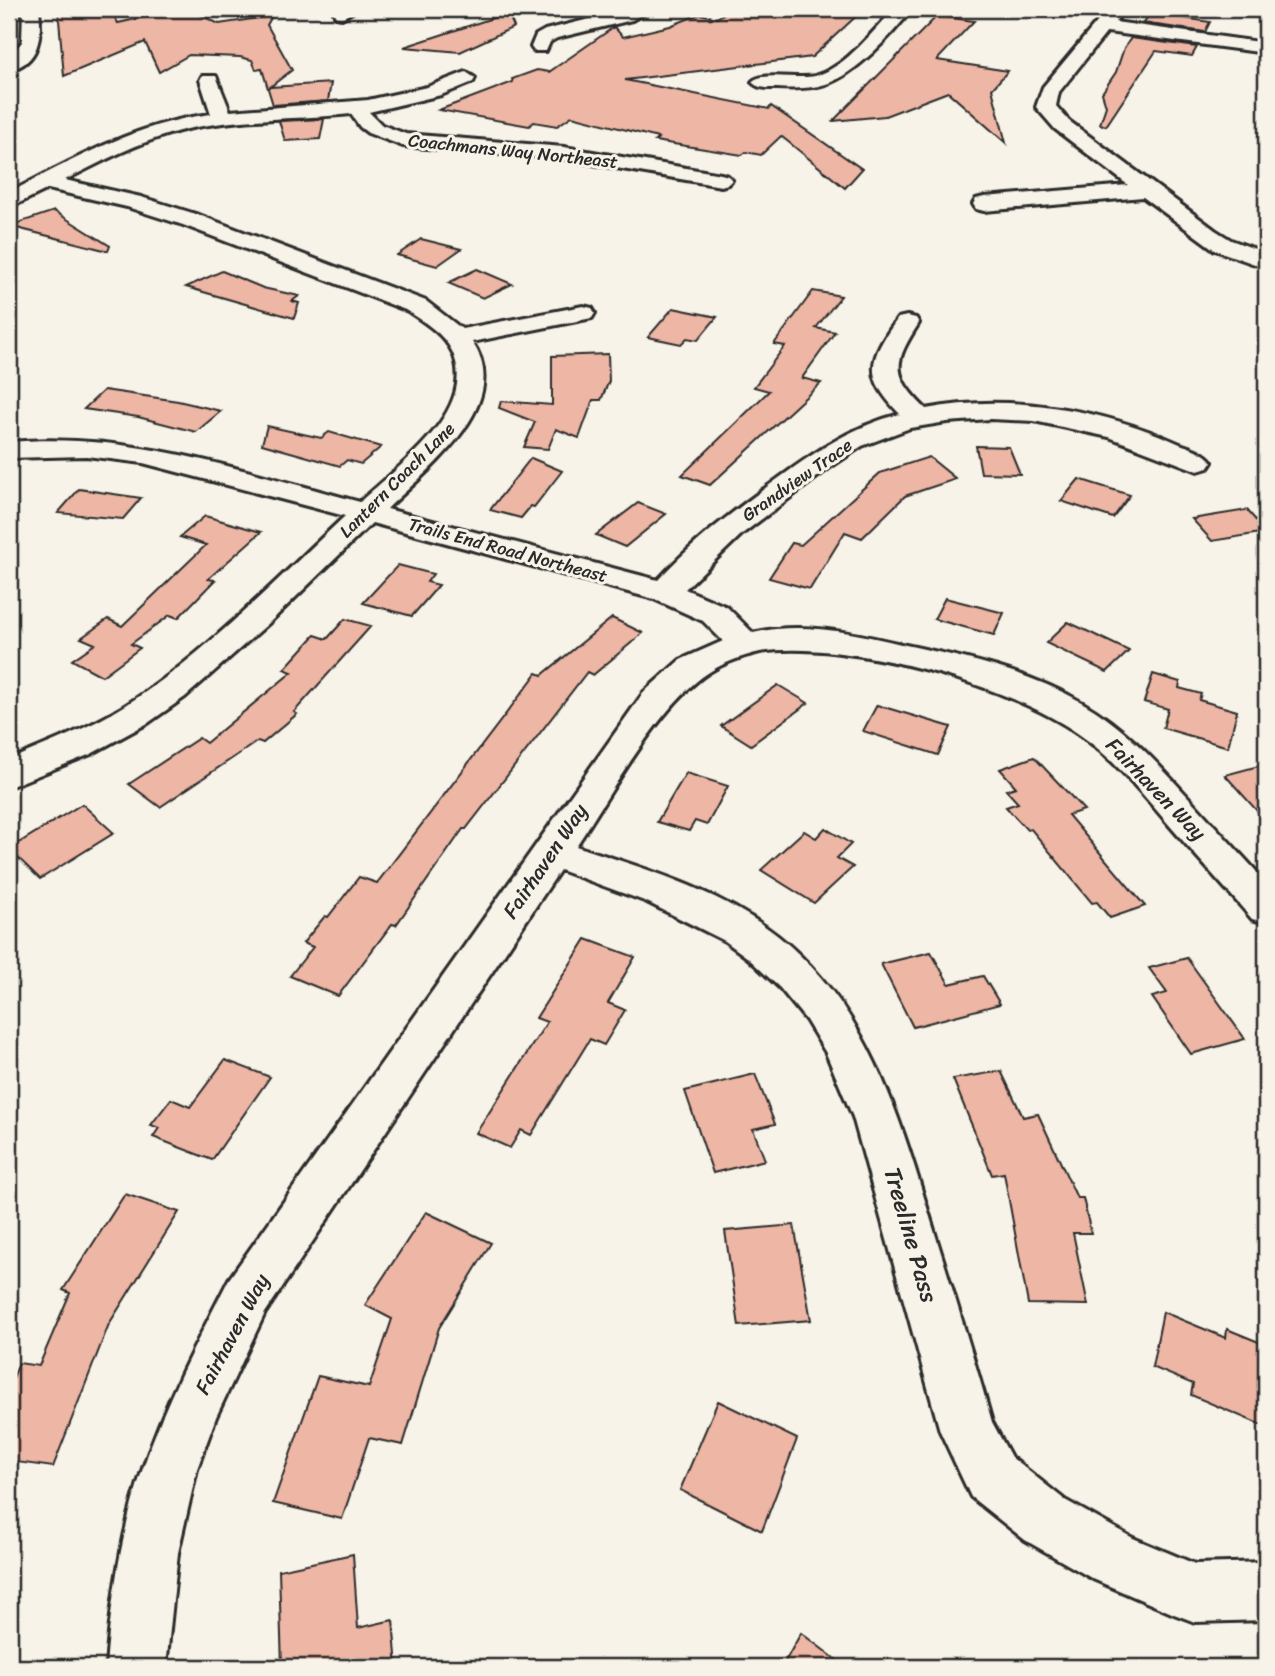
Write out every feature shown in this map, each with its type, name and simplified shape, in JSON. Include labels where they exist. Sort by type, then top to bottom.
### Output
[{"type":"street","points":[[9,65],[26,54],[32,44],[31,9]]},
{"type":"street","points":[[540,47],[542,39],[551,34],[644,9]]},
{"type":"street","points":[[761,82],[807,82],[836,73],[904,9]]},
{"type":"street","points":[[1117,9],[1050,91],[1046,107],[1062,125],[1223,245],[1266,261]]},
{"type":"street","points":[[1103,26],[1266,48]]},
{"type":"street","points":[[9,201],[131,139],[162,129],[222,117],[358,109],[421,96],[466,78]]},
{"type":"street","points":[[209,80],[222,117]]},
{"type":"street","name":"Coachmans Way Northeast","points":[[358,109],[367,123],[375,129],[403,140],[564,153],[721,180]]},
{"type":"street","name":"Lantern Coach Lane","points":[[9,774],[78,746],[136,715],[173,689],[258,615],[442,440],[456,422],[470,386],[471,369],[458,337],[434,316],[417,306],[307,266],[229,233],[133,202],[46,182]]},
{"type":"street","points":[[984,204],[1147,190]]},
{"type":"street","points":[[458,337],[583,313]]},
{"type":"street","points":[[907,323],[884,358],[884,372],[895,393],[919,418]]},
{"type":"street","name":"Grandview Trace","points":[[666,592],[711,542],[837,450],[863,435],[919,418],[1016,412],[1062,418],[1136,435],[1198,462]]},
{"type":"street","name":"Trails End Road Northeast","points":[[9,450],[66,446],[129,451],[366,512],[666,592],[715,614],[746,645]]},
{"type":"street","name":"Fairhaven Way","points":[[136,1667],[141,1596],[156,1519],[178,1442],[211,1365],[247,1296],[662,693],[686,673],[716,656],[746,645],[784,639],[825,639],[870,646],[1002,681],[1053,701],[1116,743],[1266,908]]},
{"type":"street","name":"Treeline Pass","points":[[551,852],[667,893],[718,917],[763,947],[805,985],[838,1030],[877,1119],[967,1431],[991,1477],[1045,1520],[1113,1559],[1195,1593],[1266,1591]]},
{"type":"building","points":[[58,9],[110,9],[118,23],[180,9],[188,9],[219,24],[272,16],[267,25],[292,70],[270,87],[331,83],[328,101],[273,105],[262,69],[256,70],[252,60],[240,57],[189,55],[159,72],[145,42],[64,76]]},
{"type":"building","points":[[730,9],[864,9],[812,57],[625,80],[769,109],[771,106],[862,169],[845,188],[781,136],[761,155],[746,152],[742,155],[655,141],[658,138],[572,116],[557,126],[534,122],[529,126],[439,110],[537,70],[549,72],[614,27],[623,37],[670,26],[700,14],[717,18]]},
{"type":"building","points":[[508,13],[514,27],[460,52],[404,47]]},
{"type":"building","points":[[1151,13],[1210,22],[1205,32],[1143,23]]},
{"type":"building","points":[[937,16],[974,21],[937,60],[1008,71],[992,89],[1006,143],[948,92],[885,116],[833,121]]},
{"type":"building","points":[[1131,38],[1197,47],[1192,56],[1156,51],[1106,126],[1100,124],[1106,106],[1102,93],[1116,72],[1124,48]]},
{"type":"building","points":[[324,119],[320,139],[285,141],[279,121]]},
{"type":"building","points":[[54,211],[110,246],[108,251],[9,226]]},
{"type":"building","points":[[421,239],[461,249],[437,266],[397,255]]},
{"type":"building","points":[[477,269],[512,284],[483,298],[448,283]]},
{"type":"building","points":[[222,271],[263,288],[299,296],[292,301],[299,303],[294,318],[186,287]]},
{"type":"building","points":[[813,291],[841,296],[816,328],[835,332],[802,378],[821,383],[710,485],[682,475],[769,391],[754,387],[785,346],[774,344]]},
{"type":"building","points":[[673,308],[717,317],[698,340],[687,338],[681,344],[648,337]]},
{"type":"building","points":[[608,354],[609,381],[601,400],[593,400],[579,438],[556,429],[548,449],[524,447],[535,422],[499,408],[501,401],[552,405],[552,356]]},
{"type":"building","points":[[104,390],[178,401],[221,411],[196,432],[138,417],[84,409]]},
{"type":"building","points":[[267,426],[321,438],[329,432],[381,447],[361,464],[347,460],[340,466],[262,444]]},
{"type":"building","points":[[976,446],[1009,447],[1020,474],[981,473]]},
{"type":"building","points":[[929,457],[956,479],[905,496],[862,538],[845,532],[810,589],[769,578],[792,543],[801,545],[880,473]]},
{"type":"building","points":[[531,458],[562,471],[534,507],[531,506],[521,518],[490,510]]},
{"type":"building","points":[[1079,479],[1130,495],[1113,518],[1061,501]]},
{"type":"building","points":[[79,489],[141,498],[123,519],[58,513]]},
{"type":"building","points":[[638,503],[666,514],[625,547],[596,535]]},
{"type":"building","points":[[1247,510],[1266,532],[1212,541],[1192,519]]},
{"type":"building","points":[[205,516],[261,532],[208,579],[215,580],[178,618],[170,615],[131,644],[140,648],[102,676],[72,660],[95,644],[81,638],[108,619],[122,626],[206,545],[180,537]]},
{"type":"building","points":[[398,565],[433,574],[427,582],[439,585],[412,616],[363,603]]},
{"type":"building","points":[[945,598],[1004,613],[994,635],[934,619]]},
{"type":"building","points":[[612,618],[643,633],[593,675],[587,672],[466,829],[463,829],[396,925],[392,924],[338,996],[290,976],[313,947],[303,943],[325,916],[328,917],[359,877],[377,883],[537,673],[542,675]]},
{"type":"building","points":[[345,619],[371,626],[294,712],[297,714],[263,743],[258,741],[160,807],[129,784],[199,738],[206,743],[292,672],[284,669],[315,635],[327,639]]},
{"type":"building","points":[[1068,622],[1129,651],[1107,672],[1046,643]]},
{"type":"building","points":[[1153,674],[1180,682],[1179,688],[1201,694],[1199,700],[1237,711],[1228,747],[1163,728],[1168,709],[1144,702]]},
{"type":"building","points":[[778,685],[808,703],[751,745],[721,726]]},
{"type":"building","points":[[877,705],[951,727],[938,755],[863,731]]},
{"type":"building","points":[[1034,757],[1084,810],[1068,815],[1145,906],[1110,918],[1097,902],[1092,903],[1031,829],[1027,830],[1006,807],[1018,803],[1006,790],[1016,787],[1000,769]]},
{"type":"building","points":[[1266,764],[1266,821],[1225,775]]},
{"type":"building","points":[[686,773],[728,786],[707,825],[695,821],[689,831],[657,822]]},
{"type":"building","points":[[82,804],[114,833],[40,879],[9,849]]},
{"type":"building","points":[[825,828],[851,844],[837,858],[853,867],[814,903],[761,870],[804,831],[816,838]]},
{"type":"building","points":[[586,939],[635,957],[608,1003],[625,1010],[604,1045],[590,1039],[531,1135],[521,1130],[510,1148],[476,1133],[547,1022],[536,1018]]},
{"type":"building","points":[[931,952],[949,984],[983,976],[1000,1004],[913,1027],[881,964]]},
{"type":"building","points":[[1187,958],[1245,1039],[1191,1054],[1152,997],[1167,993],[1149,968]]},
{"type":"building","points":[[225,1060],[270,1077],[212,1160],[153,1137],[159,1128],[151,1125],[171,1099],[190,1107]]},
{"type":"building","points":[[1001,1071],[1023,1117],[1038,1114],[1077,1198],[1083,1198],[1091,1233],[1073,1233],[1088,1305],[1028,1304],[1004,1173],[992,1175],[953,1079]]},
{"type":"building","points":[[755,1074],[775,1124],[753,1129],[765,1160],[713,1173],[685,1091]]},
{"type":"building","points":[[125,1194],[179,1212],[109,1324],[53,1467],[9,1461],[9,1388],[19,1363],[39,1366],[70,1293],[63,1290]]},
{"type":"building","points":[[426,1212],[491,1243],[439,1328],[403,1445],[369,1438],[342,1519],[273,1503],[318,1376],[369,1387],[392,1319],[365,1305]]},
{"type":"building","points":[[794,1225],[811,1320],[739,1326],[725,1231]]},
{"type":"building","points":[[1163,1312],[1226,1338],[1227,1329],[1266,1345],[1266,1427],[1191,1395],[1193,1384],[1152,1367]]},
{"type":"building","points":[[718,1401],[797,1439],[762,1531],[680,1490]]},
{"type":"building","points":[[353,1554],[358,1628],[393,1620],[397,1667],[282,1667],[279,1570]]},
{"type":"building","points":[[801,1633],[846,1667],[782,1667]]}]
